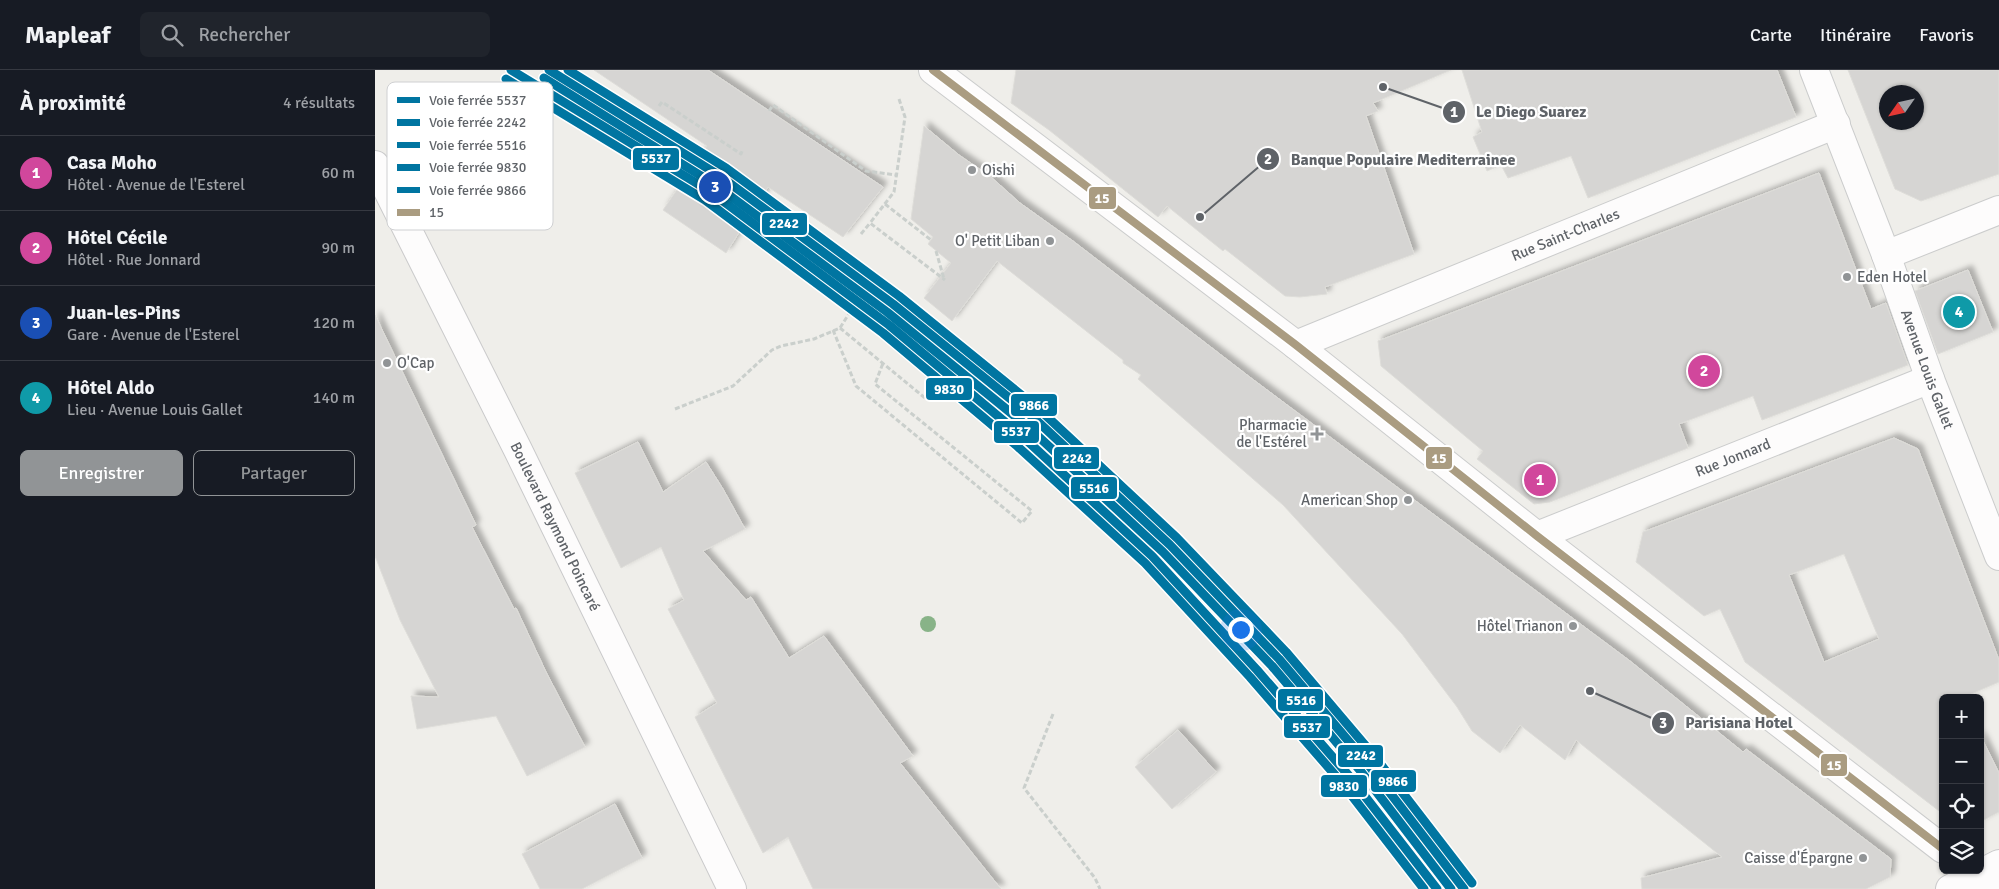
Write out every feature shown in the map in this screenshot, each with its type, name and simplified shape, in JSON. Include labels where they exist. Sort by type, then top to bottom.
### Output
[{"type":"street","points":[[933,70],[1296,345],[1537,536],[1939,846]]},
{"type":"street","name":"Avenue Louis Gallet","points":[[1814,70],[1887,255],[1929,379],[1999,556]]},
{"type":"street","name":"Rue Saint-Charles","points":[[1296,345],[1836,124]]},
{"type":"street","name":"Boulevard Raymond Poincaré","points":[[375,165],[387,189]]},
{"type":"street","points":[[1887,255],[1999,210]]},
{"type":"street","name":"Boulevard Raymond Poincaré","points":[[408,230],[518,450],[732,889]]},
{"type":"street","name":"Rue Jonnard","points":[[1537,536],[1929,379]]},
{"type":"street","points":[[1951,889],[1985,875]]},
{"type":"path","points":[[861,234],[894,192],[905,117],[899,99]]},
{"type":"path","points":[[659,106],[662,102],[741,154],[743,149]]},
{"type":"path","points":[[769,111],[773,106],[866,171],[896,175]]},
{"type":"path","points":[[885,204],[931,240]]},
{"type":"path","points":[[870,223],[945,280],[937,251]]},
{"type":"path","points":[[675,409],[733,386],[772,350],[781,346],[814,339],[840,328],[853,307]]},
{"type":"path","points":[[840,328],[925,398],[936,397],[946,383]]},
{"type":"path","points":[[833,330],[856,386],[1022,523],[1032,511],[875,384],[883,363]]},
{"type":"path","points":[[1053,714],[1025,788],[1095,878],[1100,889]]},
{"type":"building","points":[[594,70],[708,70],[883,187],[843,237],[768,187],[726,253],[663,210],[707,146]]},
{"type":"building","points":[[1016,70],[1451,70],[1373,103],[1378,111],[1366,116],[1414,254],[1325,287],[1327,294],[1300,297],[1285,296],[1225,249],[1223,251],[1167,206],[1158,217],[1049,130],[1011,103]]},
{"type":"building","points":[[1462,70],[1777,70],[1796,117],[1588,198],[1571,156],[1508,178],[1501,165],[1487,171],[1473,137],[1482,132]]},
{"type":"building","points":[[1848,70],[1999,70],[1999,174],[1921,201],[1895,189]]},
{"type":"building","points":[[924,126],[959,155],[991,177],[1020,203],[1630,661],[1743,752],[1746,749],[1891,859],[1890,877],[1866,889],[1642,889],[1641,878],[1722,857],[1576,740],[1565,760],[1520,725],[1500,753],[1472,731],[1457,707],[1402,634],[1283,505],[1138,379],[1141,375],[1123,363],[1123,360],[997,261],[952,321],[924,298],[951,263],[928,244],[933,237],[911,219]]},
{"type":"building","points":[[1819,173],[1871,309],[1886,303],[1908,365],[1762,420],[1753,396],[1679,424],[1688,448],[1550,502],[1534,504],[1477,459],[1483,451],[1381,366],[1378,341]]},
{"type":"building","points":[[1968,270],[1993,332],[1938,354],[1915,291]]},
{"type":"building","points":[[375,315],[476,525],[472,527],[514,609],[516,608],[546,672],[585,747],[527,776],[496,716],[417,729],[411,696],[439,697],[400,620],[375,556]]},
{"type":"building","points":[[1894,438],[1918,449],[1999,660],[1999,682],[1971,694],[1939,694],[1939,811],[1745,662],[1720,609],[1704,616],[1636,562],[1643,532]],"holes":[[[1844,554],[1879,639],[1824,662],[1789,575]]]},
{"type":"building","points":[[638,442],[663,492],[706,462],[745,529],[703,551],[746,600],[751,597],[789,658],[824,636],[913,756],[900,763],[1001,889],[813,889],[788,837],[763,853],[695,717],[717,703],[668,609],[684,600],[661,547],[621,568],[575,473]]},
{"type":"building","points":[[1178,730],[1216,772],[1172,809],[1135,767]]},
{"type":"building","points":[[1984,743],[1999,773],[1999,812],[1984,820]]},
{"type":"building","points":[[615,804],[642,858],[582,889],[540,889],[522,854]]},
{"type":"rail line","name":"5537","points":[[511,70],[531,82]]},
{"type":"rail line","name":"2242","points":[[549,70],[720,176],[893,304],[1034,418],[1170,545],[1279,659],[1367,763],[1464,889]]},
{"type":"rail line","name":"9866","points":[[568,70],[726,168],[899,296],[1041,411],[1177,538],[1286,652],[1375,757],[1472,883]]},
{"type":"rail line","name":"5516","points":[[544,78],[550,82]]},
{"type":"rail line","name":"9830","points":[[506,79],[511,82]]},
{"type":"rail line","name":"5516","points":[[553,84],[714,184],[887,312],[1027,426],[1163,552],[1272,666],[1359,769],[1451,889]]},
{"type":"rail line","name":"5537","points":[[553,96],[711,192],[889,325],[1023,437],[1152,556],[1257,670],[1350,777],[1437,889]]},
{"type":"rail line","name":"9830","points":[[553,108],[705,200],[883,333],[1016,445],[1145,563],[1250,677],[1342,783],[1424,889]]},
{"type":"transit line","name":"15","points":[[933,70],[1296,345],[1537,536],[1939,846]]},
{"type":"place","name":"Le Diego Suarez","points":[[1383,87]]},
{"type":"place","name":"Oishi","points":[[972,170]]},
{"type":"place","name":"Juan-les-Pins","points":[[715,187]]},
{"type":"place","name":"Banque Populaire Mediterrainee","points":[[1200,217]]},
{"type":"place","name":"O' Petit Liban","points":[[1050,241]]},
{"type":"place","name":"Eden Hotel","points":[[1847,277]]},
{"type":"place","name":"Hôtel Aldo","points":[[1959,312]]},
{"type":"place","name":"O'Cap","points":[[387,363]]},
{"type":"place","name":"Hôtel Cécile","points":[[1704,371]]},
{"type":"place","name":"Pharmacie de l'Estérel","points":[[1317,434]]},
{"type":"place","name":"Casa Moho","points":[[1540,480]]},
{"type":"place","name":"American Shop","points":[[1408,500]]},
{"type":"place","name":"Hôtel Trianon","points":[[1573,626]]},
{"type":"place","name":"Parisiana Hotel","points":[[1590,691]]},
{"type":"place","name":"Caisse d'Épargne","points":[[1863,858]]}]
